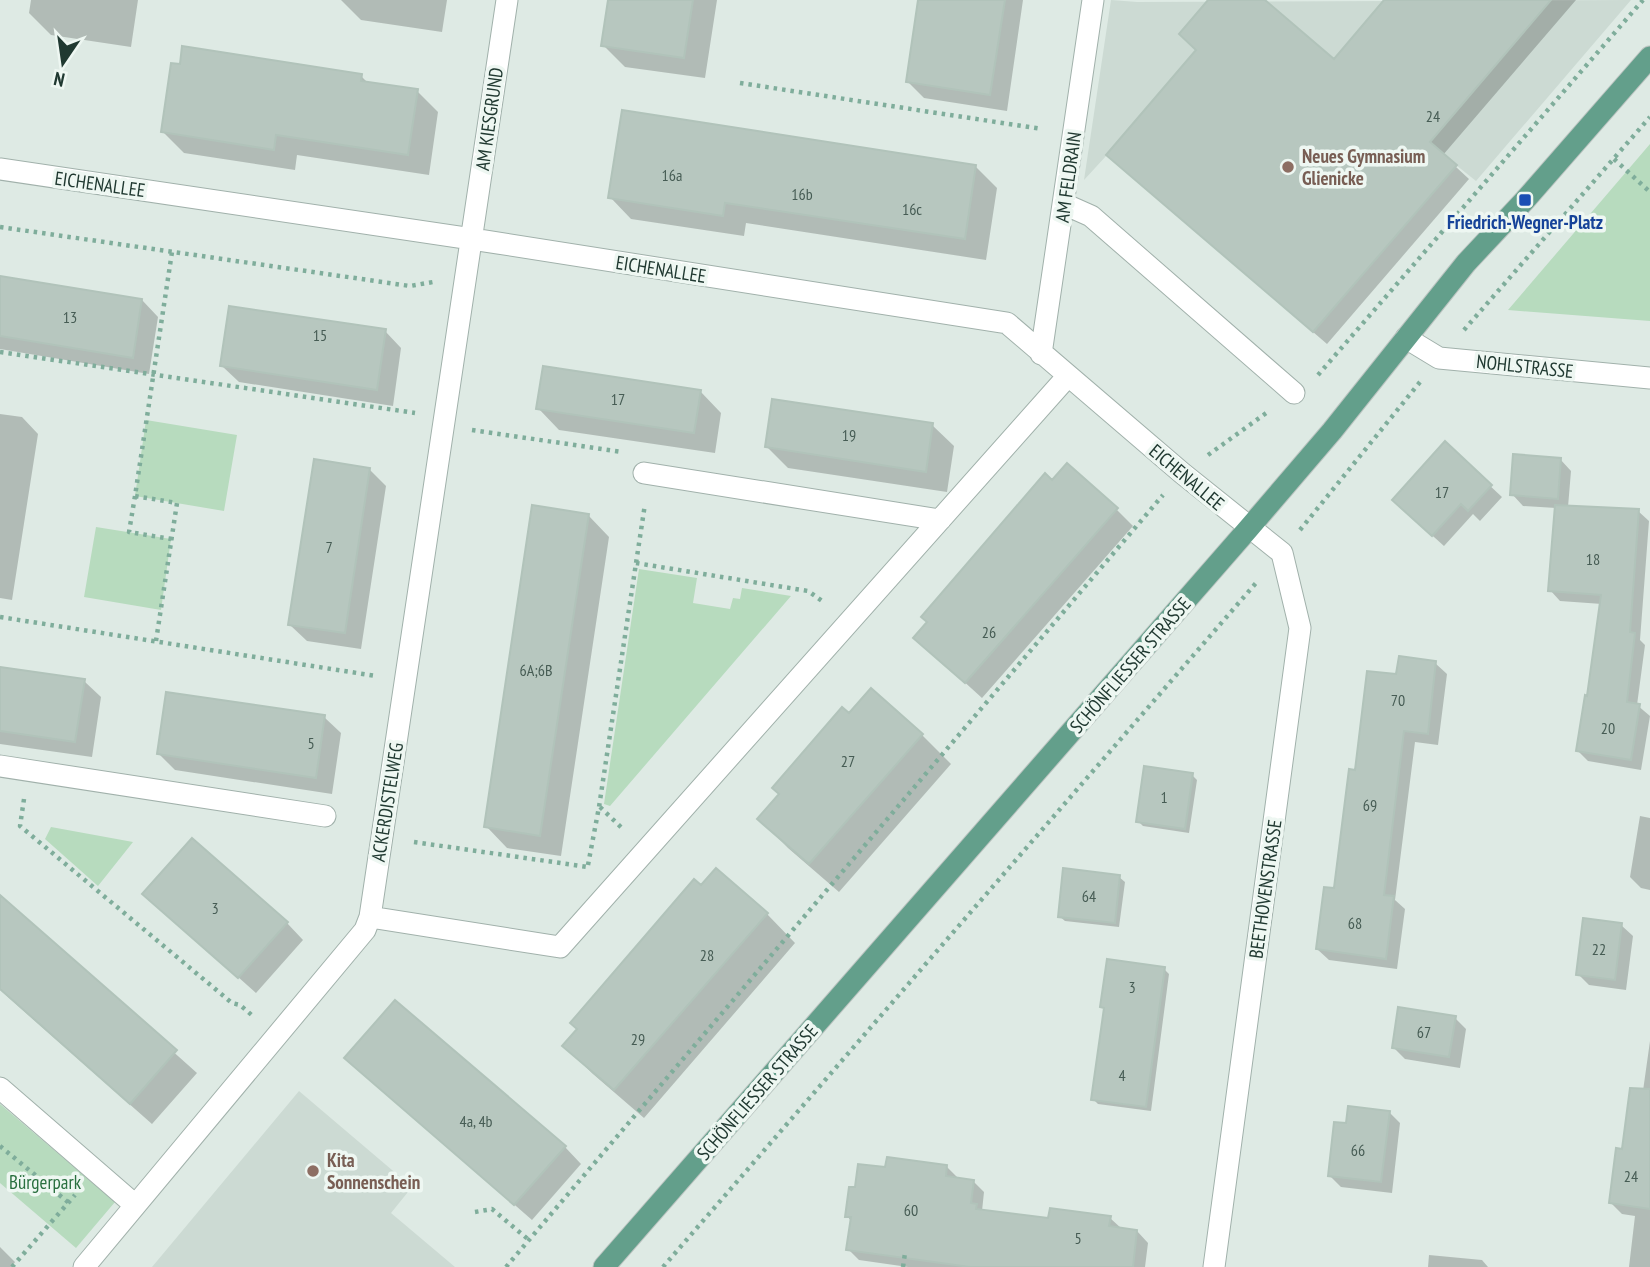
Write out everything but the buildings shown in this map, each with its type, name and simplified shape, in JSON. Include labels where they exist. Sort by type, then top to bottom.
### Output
[{"type":"main road","name":"SCHÖNFLIESSER STRASSE","points":[[604,1267],[1249,528],[1332,430],[1466,263],[1650,57]]},
{"type":"street","name":"AM KIESGRUND","points":[[472,239],[507,0]]},
{"type":"street","name":"AM FELDRAIN","points":[[1041,354],[1093,0]]},
{"type":"street","name":"EICHENALLEE","points":[[0,169],[472,239],[1007,323],[1067,377],[1249,528]]},
{"type":"street","points":[[1064,204],[1091,216],[1293,393]]},
{"type":"street","name":"ACKERDISTELWEG","points":[[84,1267],[365,930],[370,917],[472,239]]},
{"type":"street","name":"NOHLSTRASSE","points":[[1406,338],[1439,358],[1650,378]]},
{"type":"street","points":[[370,917],[560,947],[1067,377]]},
{"type":"street","points":[[647,474],[940,520]]},
{"type":"street","points":[[1249,528],[1282,554]]},
{"type":"street","name":"BEETHOVENSTRASSE","points":[[1214,1267],[1300,628],[1282,554]]},
{"type":"street","points":[[0,766],[325,816]]},
{"type":"street","points":[[0,1088],[135,1205]]},
{"type":"path","points":[[506,1267],[1182,473],[1316,378],[1643,0]]},
{"type":"path","points":[[740,83],[1074,134]]},
{"type":"path","points":[[1560,95],[1570,105]]},
{"type":"path","points":[[663,1267],[1282,554],[1439,358],[1650,117]]},
{"type":"path","points":[[1614,159],[1650,192]]},
{"type":"path","points":[[0,227],[410,286],[428,281],[465,287]]},
{"type":"path","points":[[171,539],[129,533],[172,252]]},
{"type":"path","points":[[0,352],[153,374],[653,457],[647,474],[636,563],[588,866]]},
{"type":"path","points":[[135,496],[177,503],[156,641]]},
{"type":"path","points":[[636,563],[808,590],[850,621]]},
{"type":"path","points":[[0,617],[405,681]]},
{"type":"path","points":[[29,770],[20,826],[232,1003],[240,1005],[276,1035]]},
{"type":"path","points":[[381,838],[588,866],[613,887]]},
{"type":"path","points":[[0,1146],[69,1203],[12,1267]]},
{"type":"path","points":[[475,1212],[492,1209],[529,1240]]},
{"type":"path","points":[[903,1267],[905,1253]]},
{"type":"shaded area","name":"Neues Gymnasium Glienicke","points":[[1111,0],[1631,0],[1476,181],[1456,165],[1313,332],[1107,155],[1084,180]]},
{"type":"shaded area","name":"Kita Sonnenschein","points":[[299,1091],[412,1187],[391,1213],[455,1267],[152,1267]]},
{"type":"green space","points":[[1650,144],[1650,321],[1508,310]]},
{"type":"green space","points":[[146,420],[237,435],[224,511],[135,496]]},
{"type":"green space","points":[[96,527],[171,539],[161,610],[84,597]]},
{"type":"green space","points":[[639,569],[697,578],[693,603],[730,609],[733,598],[740,599],[742,588],[791,596],[610,806],[604,804]]},
{"type":"green space","points":[[51,827],[133,842],[98,886],[45,839]]},
{"type":"green space","name":"Bürgerpark","points":[[0,1104],[115,1202],[76,1248],[0,1183]]},
{"type":"place","name":"Neues Gymnasium Glienicke","points":[[1288,167]]},
{"type":"place","name":"Friedrich-Wegner-Platz","points":[[1525,200]]},
{"type":"place","name":"Kita Sonnenschein","points":[[313,1171]]}]
